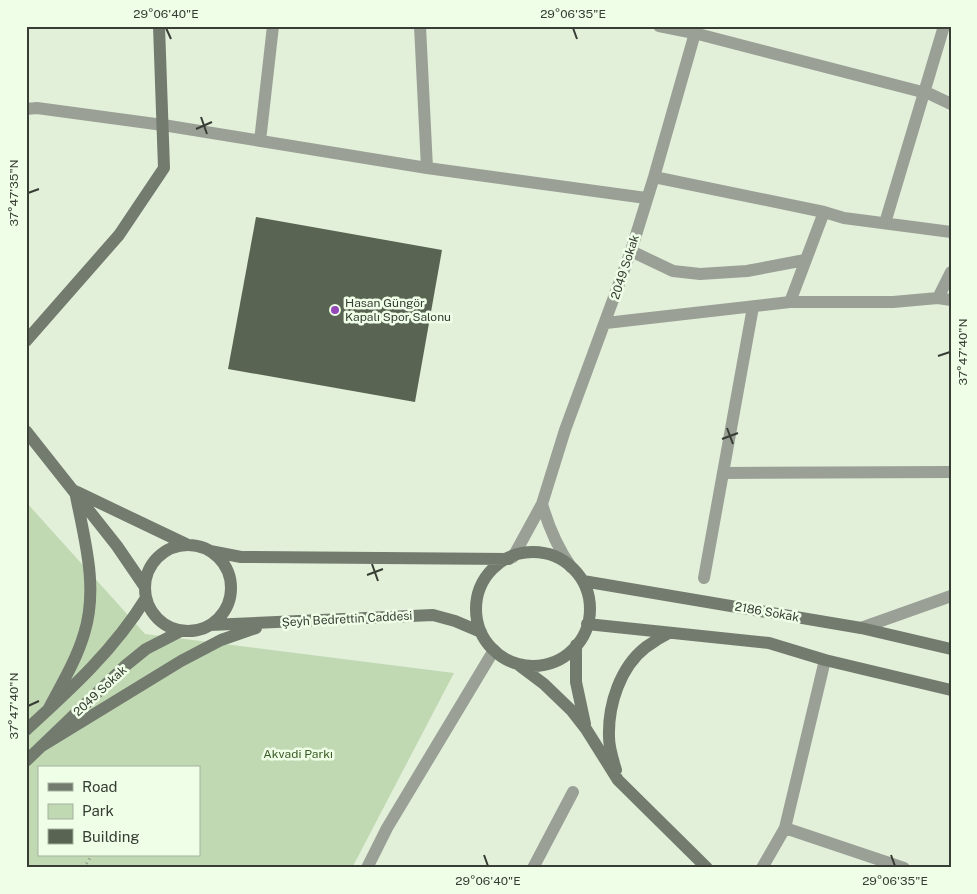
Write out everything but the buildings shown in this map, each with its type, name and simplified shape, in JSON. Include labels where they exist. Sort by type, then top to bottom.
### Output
[{"type":"main road","points":[[26,342],[119,235],[164,168],[164,125],[159,26]]},
{"type":"main road","points":[[26,431],[117,546],[146,593]]},
{"type":"main road","points":[[75,491],[188,546]]},
{"type":"main road","points":[[48,710],[75,658],[89,616],[87,548],[75,491]]},
{"type":"main road","points":[[210,551],[222,561],[229,574],[231,588],[225,609],[221,616],[210,625],[196,631],[181,631],[168,627],[157,619],[149,607],[145,581],[150,568],[158,557],[170,549],[197,546],[210,551],[241,557],[510,558]]},
{"type":"main road","points":[[518,665],[537,666],[555,662],[572,652],[583,636],[590,618],[589,599],[582,581],[571,566],[554,557],[536,552],[500,562],[487,575],[479,592],[476,610],[481,632],[488,645],[501,657],[518,665],[544,684],[572,710],[586,728],[618,780],[708,868]]},
{"type":"main road","name":"2186 Sokak","points":[[582,581],[861,628],[951,649]]},
{"type":"main road","name":"2049 Sokak","points":[[26,730],[106,653],[132,621],[146,593]]},
{"type":"main road","name":"Şeyh Bedrettin Caddesi","points":[[210,625],[433,615],[455,621],[481,632]]},
{"type":"main road","points":[[42,746],[181,661],[221,640],[269,623]]},
{"type":"main road","points":[[587,624],[769,642],[826,660],[951,690]]},
{"type":"main road","name":"2049 Sokak","points":[[26,761],[146,649],[181,631]]},
{"type":"main road","points":[[618,780],[609,738],[610,717],[616,690],[628,665],[645,648],[669,633]]},
{"type":"main road","points":[[576,645],[576,682],[586,728]]},
{"type":"street","points":[[260,141],[273,26]]},
{"type":"street","points":[[420,26],[427,168]]},
{"type":"street","points":[[659,26],[695,30],[924,93],[951,104]]},
{"type":"street","points":[[885,223],[944,26]]},
{"type":"street","name":"2049 Sokak","points":[[510,558],[542,504],[565,430],[606,323],[654,177],[695,30]]},
{"type":"street","points":[[26,109],[37,108],[164,125],[427,168],[646,198]]},
{"type":"street","points":[[654,177],[824,212],[844,218],[951,232]]},
{"type":"street","points":[[790,302],[824,212]]},
{"type":"street","points":[[631,251],[673,271],[700,274],[747,271],[805,260]]},
{"type":"street","points":[[606,323],[790,302],[893,302],[944,299],[951,272]]},
{"type":"street","points":[[704,578],[753,307]]},
{"type":"street","points":[[723,473],[951,472]]},
{"type":"street","points":[[542,504],[550,532],[571,566]]},
{"type":"street","points":[[861,628],[951,596]]},
{"type":"street","points":[[367,868],[388,828],[494,650]]},
{"type":"street","points":[[762,868],[784,828],[826,660]]},
{"type":"street","points":[[533,868],[573,792]]},
{"type":"street","points":[[784,828],[904,868]]},
{"type":"path","points":[[84,868],[91,856]]},
{"type":"green space","name":"Akvadi Parkı","points":[[26,502],[145,634],[454,673],[352,868],[26,868]]},
{"type":"place","name":"Hasan Güngör Kapalı Spor Salonu","points":[[335,310]]}]
